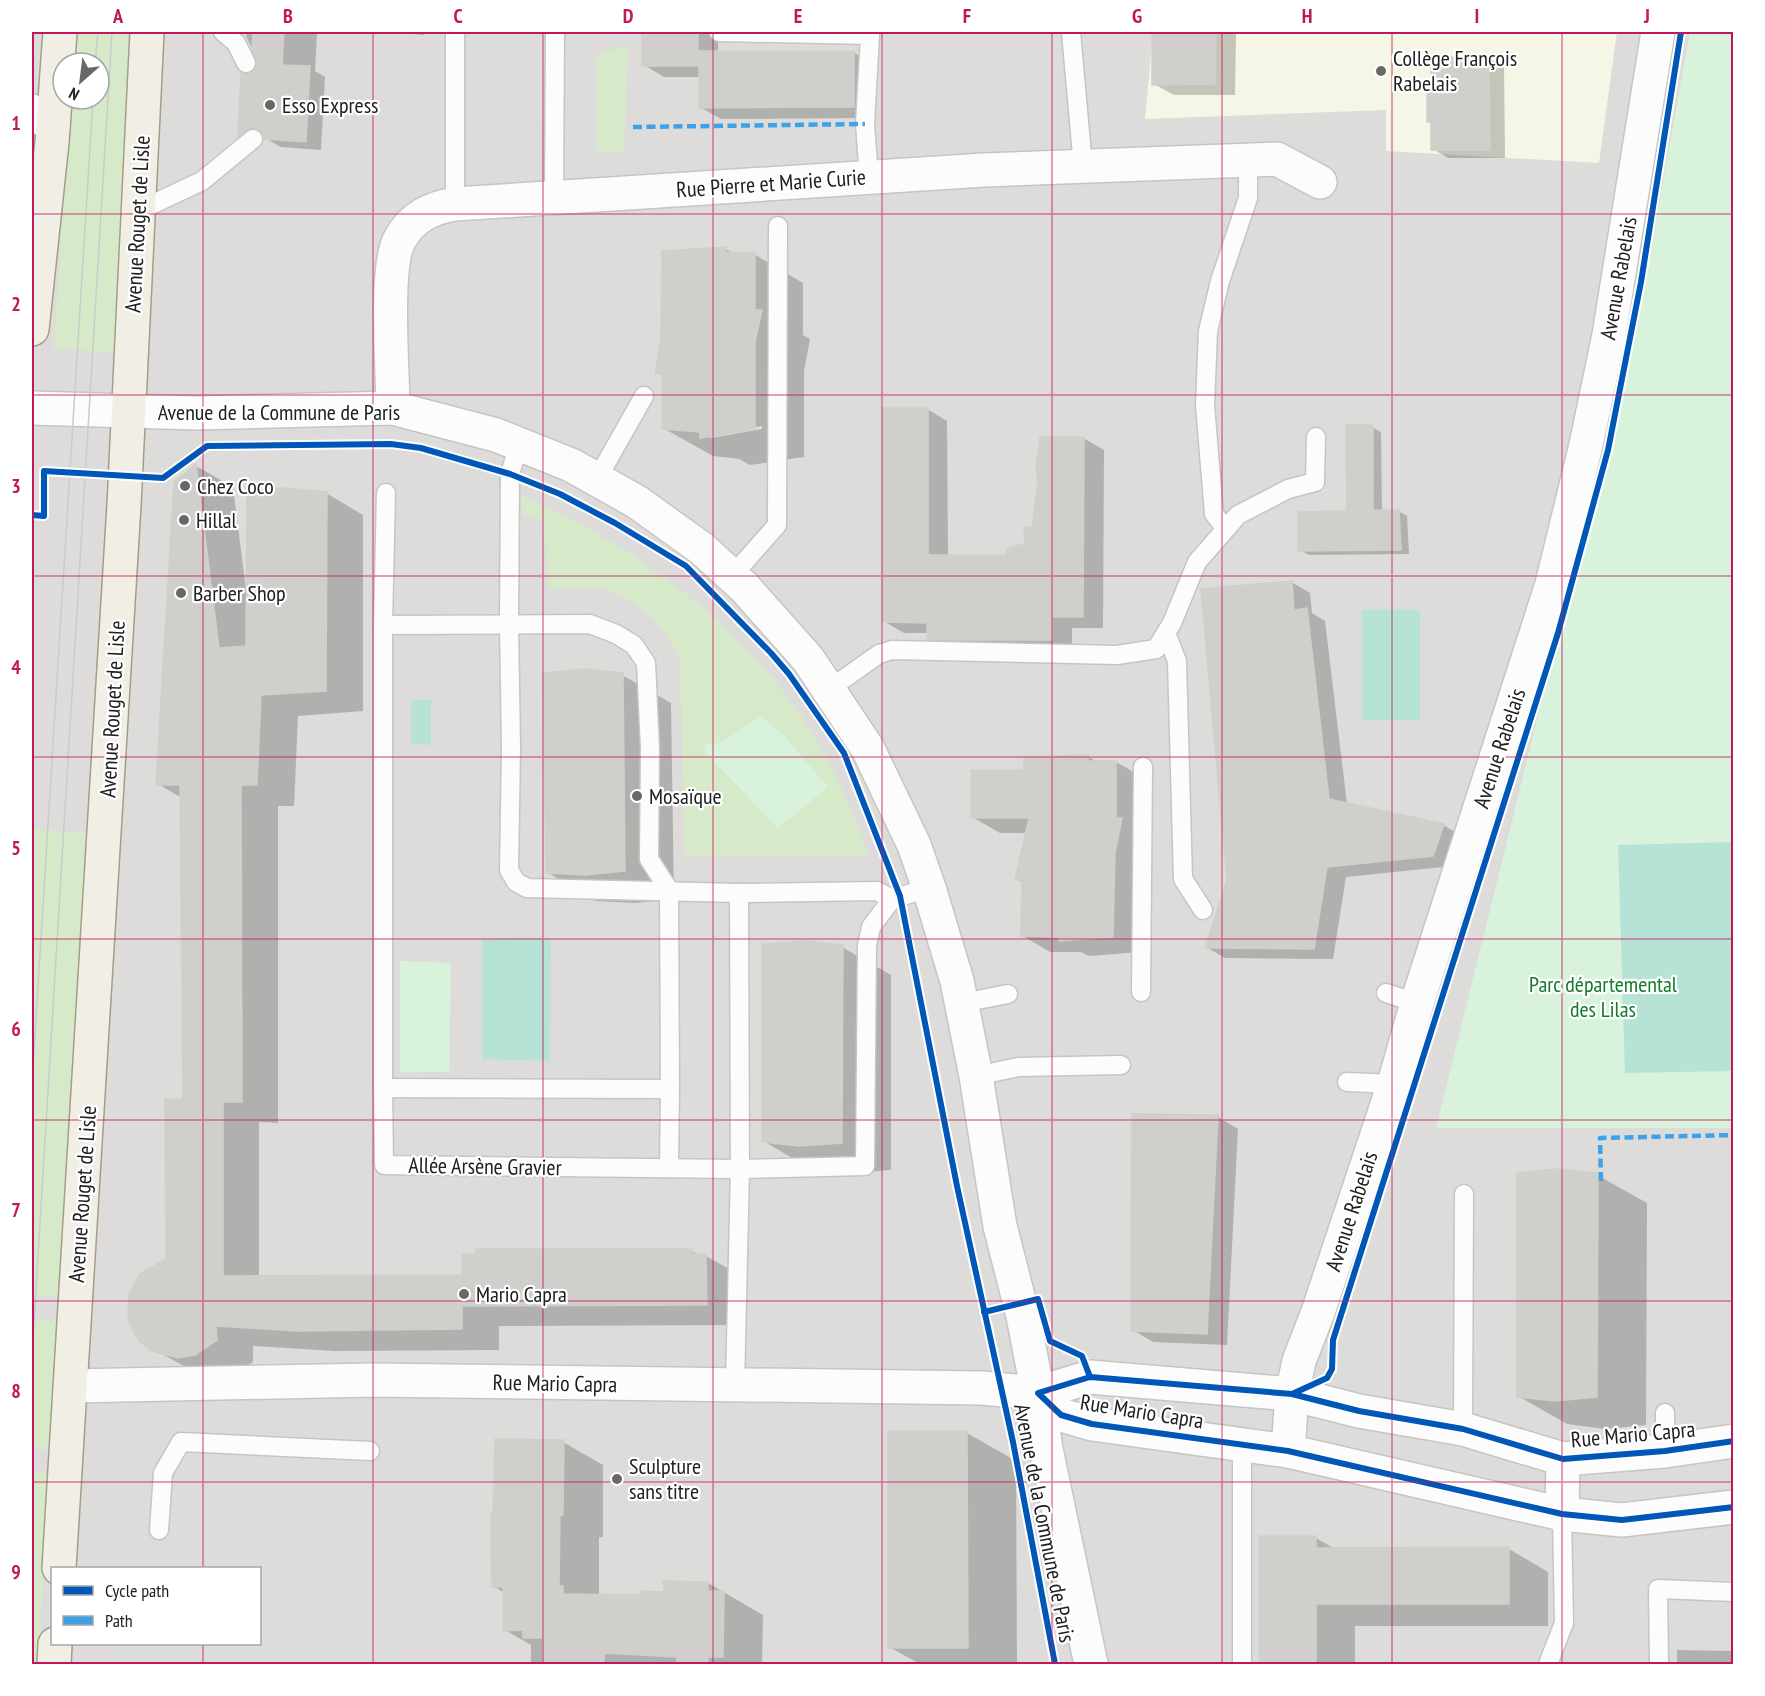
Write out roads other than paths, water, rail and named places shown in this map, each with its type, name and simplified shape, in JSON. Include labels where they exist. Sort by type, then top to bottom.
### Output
[{"type":"main road","points":[[32,329],[42,119],[60,32]]},
{"type":"main road","name":"Avenue Rouget de Lisle","points":[[59,1567],[72,1386],[123,516],[147,32]]},
{"type":"main road","points":[[54,1665],[55,1645]]},
{"type":"street","name":"Avenue Rabelais","points":[[1288,1451],[1292,1394],[1299,1361],[1394,1084],[1417,1004],[1552,584],[1586,445],[1609,335],[1658,32]]},
{"type":"street","name":"Rue Pierre et Marie Curie","points":[[393,408],[391,287],[398,241],[421,215],[438,207],[554,197],[869,177],[1277,159],[1320,182]]},
{"type":"street","name":"Avenue de la Commune de Paris","points":[[32,408],[196,413],[393,408],[496,435],[571,465],[637,502],[701,548],[732,576],[808,659],[868,749],[914,845],[929,888],[962,1003],[1000,1226],[1023,1316],[1046,1449],[1091,1665]]},
{"type":"street","name":"Rue Mario Capra","points":[[72,1386],[373,1380],[1000,1388],[1038,1393],[1090,1377],[1292,1394],[1359,1411],[1463,1429],[1563,1459],[1665,1451],[1734,1441]]},
{"type":"street","name":"Rue Mario Capra","points":[[1038,1393],[1061,1415],[1092,1424],[1288,1451],[1562,1514],[1622,1520],[1734,1507]]},
{"type":"street","points":[[1562,1514],[1563,1459]]},
{"type":"lane","points":[[223,32],[236,43],[246,63]]},
{"type":"lane","points":[[455,32],[455,204]]},
{"type":"lane","points":[[554,197],[555,32]]},
{"type":"lane","points":[[719,32],[870,35],[865,124],[869,177]]},
{"type":"lane","points":[[1071,32],[1083,166]]},
{"type":"lane","points":[[138,211],[202,181],[253,139]]},
{"type":"lane","points":[[1226,529],[1214,514],[1213,504],[1204,405],[1208,331],[1221,281],[1248,198],[1248,160]]},
{"type":"lane","points":[[732,576],[777,525],[778,226]]},
{"type":"lane","points":[[597,479],[645,396]]},
{"type":"lane","points":[[828,690],[879,654],[892,650],[1117,655],[1156,649],[1172,623],[1197,562],[1238,515],[1288,489],[1315,482],[1316,437]]},
{"type":"lane","points":[[519,444],[510,474],[509,870],[516,882],[533,889],[739,893],[877,891],[892,899]]},
{"type":"lane","name":"Allée Arsène Gravier","points":[[386,493],[383,625],[382,1088],[384,1165],[669,1168]]},
{"type":"lane","points":[[383,625],[590,624],[616,634],[634,645],[646,663],[650,748],[649,860],[669,890],[669,1168],[865,1166],[867,945],[871,927],[892,899],[929,888]]},
{"type":"lane","points":[[1166,633],[1177,661],[1183,879],[1203,910]]},
{"type":"lane","points":[[1141,992],[1143,767]]},
{"type":"lane","points":[[735,1385],[740,1169],[739,893]]},
{"type":"lane","points":[[1386,993],[1417,1004]]},
{"type":"lane","points":[[962,1003],[1008,994]]},
{"type":"lane","points":[[976,1076],[1018,1067],[1120,1065]]},
{"type":"lane","points":[[1347,1082],[1394,1084]]},
{"type":"lane","points":[[382,1088],[670,1089]]},
{"type":"lane","points":[[1463,1429],[1464,1194]]},
{"type":"lane","points":[[1665,1413],[1665,1451]]},
{"type":"lane","points":[[159,1530],[163,1473],[181,1442],[370,1451]]},
{"type":"lane","points":[[1242,1444],[1242,1665]]},
{"type":"lane","points":[[1548,1665],[1564,1623],[1562,1514]]},
{"type":"lane","points":[[1659,1665],[1658,1589],[1734,1592]]},
{"type":"tram line","points":[[96,51],[98,32]]},
{"type":"tram line","points":[[32,1355],[112,32]]},
{"type":"tram line","points":[[32,1083],[92,111]]},
{"type":"place","name":"Collège François Rabelais","points":[[1381,71]]},
{"type":"place","name":"Esso Express","points":[[270,105]]},
{"type":"place","name":"Chez Coco","points":[[185,486]]},
{"type":"place","name":"Hillal","points":[[184,520]]},
{"type":"place","name":"Barber Shop","points":[[181,593]]},
{"type":"place","name":"Mosaïque","points":[[637,796]]},
{"type":"place","name":"Mario Capra","points":[[464,1294]]},
{"type":"place","name":"Sculpture sans titre","points":[[617,1479]]},
{"type":"park label","name":"Parc départemental des Lilas","points":[[1603,996]]}]
